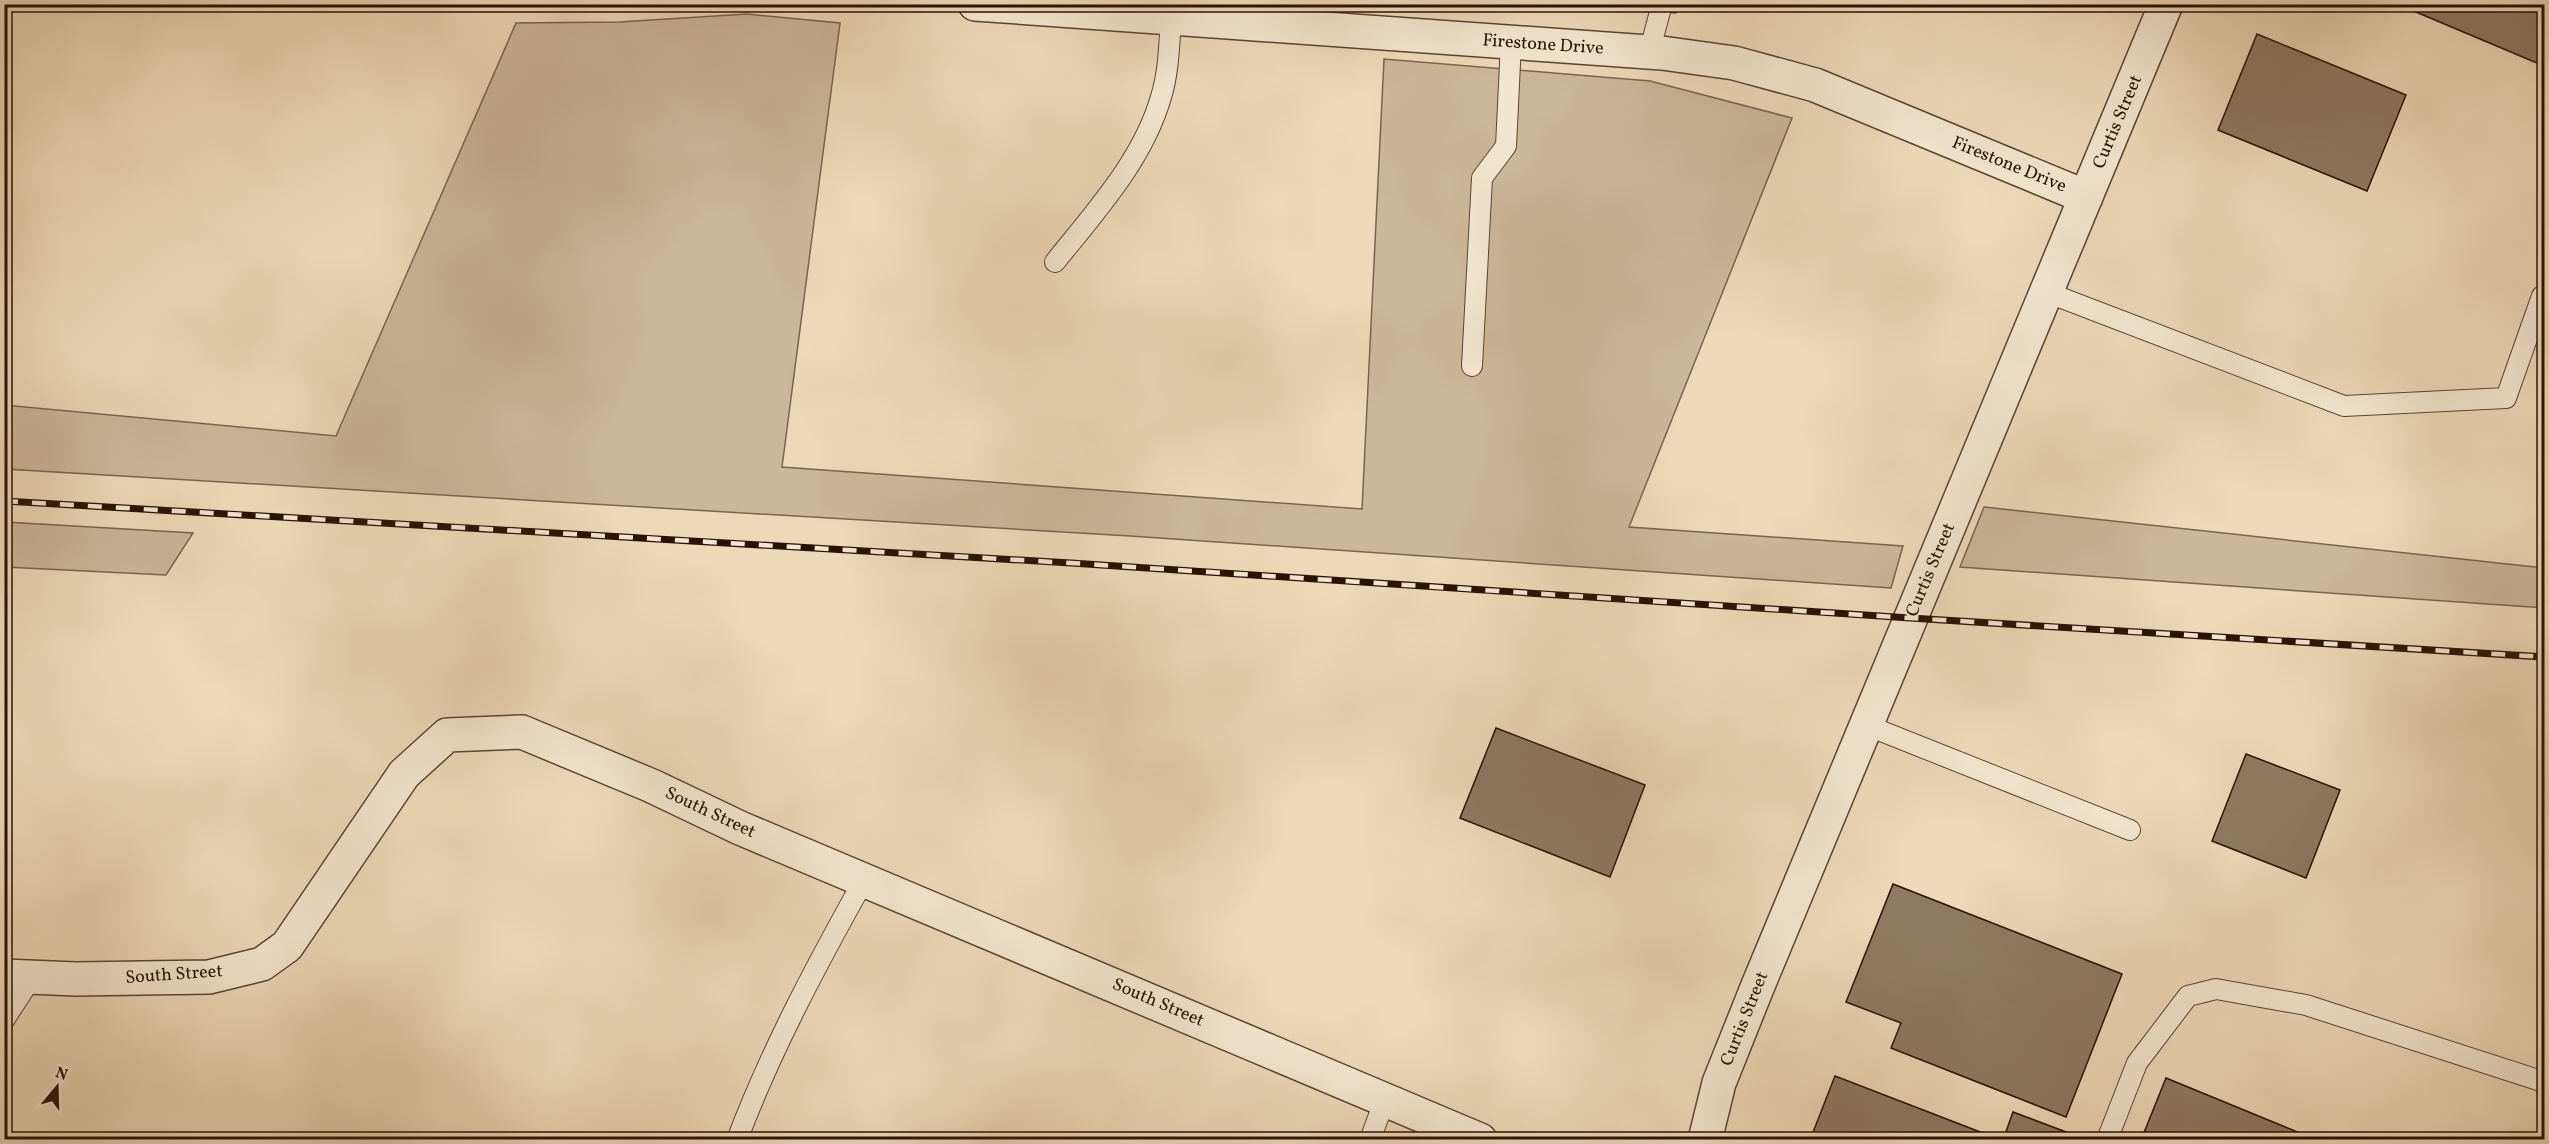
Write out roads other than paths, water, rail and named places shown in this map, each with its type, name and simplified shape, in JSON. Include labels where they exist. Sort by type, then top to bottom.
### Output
[{"type":"street","name":"Firestone Drive","points":[[975,4],[1138,10],[1171,19],[1649,53],[1734,63],[1815,85],[2086,197]]},
{"type":"street","name":"Curtis Street","points":[[1705,1140],[1719,1083],[2166,4]]},
{"type":"street","name":"South Street","points":[[18,977],[76,979],[208,976],[262,964],[287,946],[404,774],[447,735],[522,732],[652,786],[741,828],[1480,1140]]},
{"type":"lane","points":[[1649,53],[1662,4]]},
{"type":"lane","points":[[1055,262],[1109,195],[1149,130],[1162,96],[1168,65],[1171,19]]},
{"type":"lane","points":[[1472,366],[1482,178],[1506,146],[1511,43]]},
{"type":"lane","points":[[2046,292],[2344,406],[2506,398],[2542,296],[2544,297]]},
{"type":"lane","points":[[1866,725],[2130,830]]},
{"type":"lane","points":[[737,1140],[748,1111],[818,961],[864,880]]},
{"type":"lane","points":[[4,1020],[18,977]]},
{"type":"lane","points":[[2107,1140],[2137,1063],[2188,996],[2216,989],[2306,1005],[2544,1082]]},
{"type":"lane","points":[[1370,1140],[1385,1099]]},
{"type":"railway","points":[[4,501],[1071,563],[2544,657]]}]
